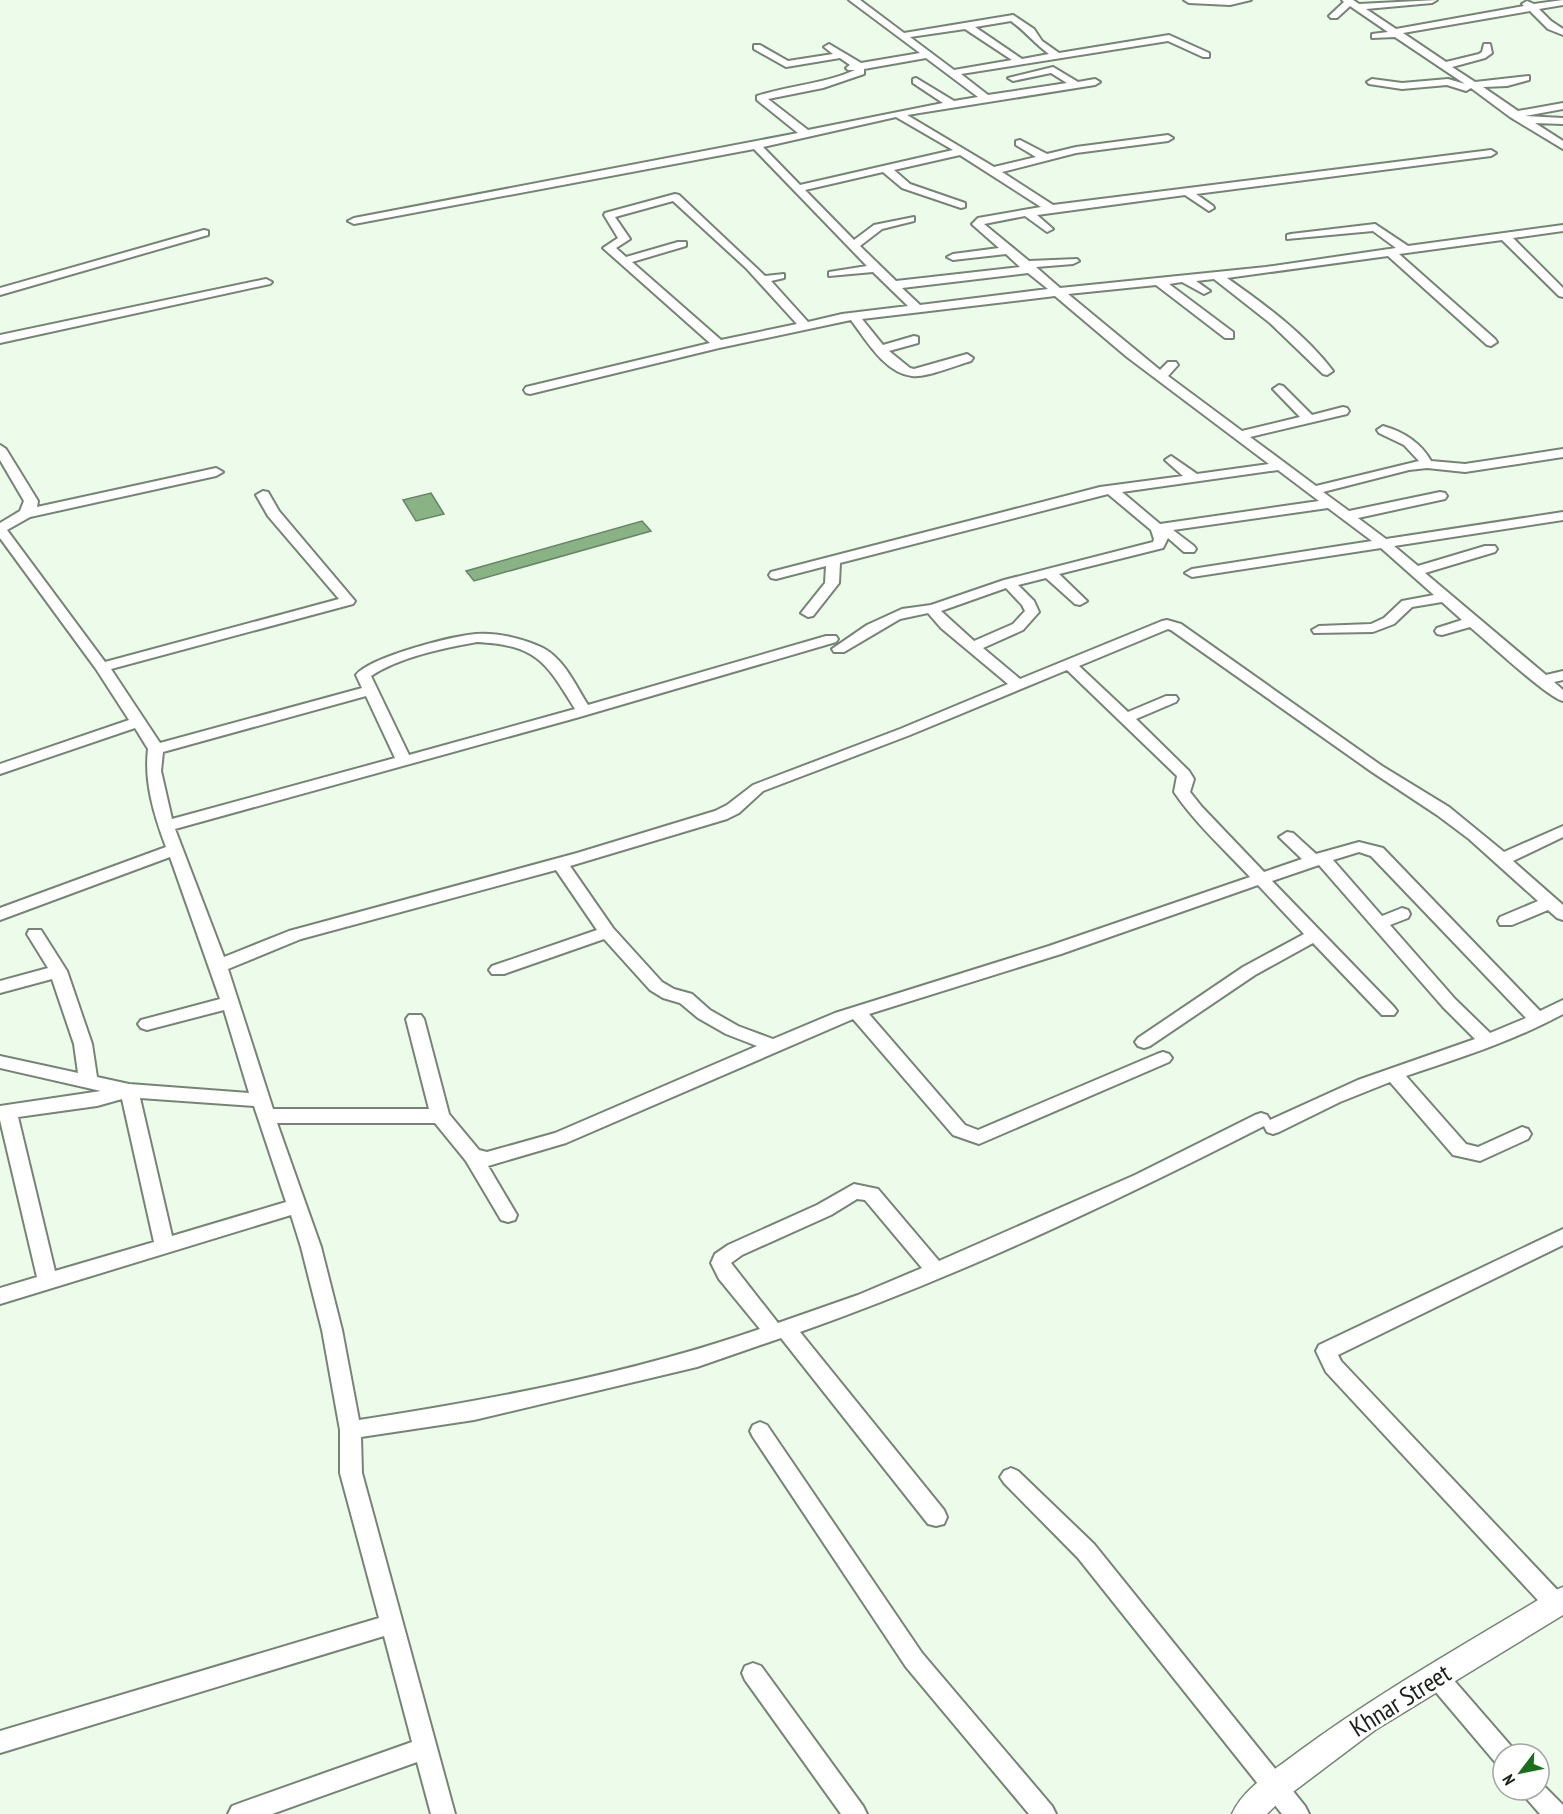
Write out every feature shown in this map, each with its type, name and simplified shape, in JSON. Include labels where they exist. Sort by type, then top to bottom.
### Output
[{"type":"street","points":[[854,0],[879,27],[903,38],[986,98]]},
{"type":"street","points":[[1189,0],[1230,2],[1246,0]]},
{"type":"street","points":[[1334,16],[1350,3],[1432,0]]},
{"type":"street","points":[[1520,0],[1534,8],[1549,26],[1563,32]]},
{"type":"street","points":[[1397,34],[1563,2]]},
{"type":"street","points":[[1350,3],[1563,146]]},
{"type":"street","points":[[1447,14],[1459,21]]},
{"type":"street","points":[[903,38],[1014,18],[1031,31],[1039,43],[1056,55]]},
{"type":"street","points":[[966,26],[1019,62]]},
{"type":"street","points":[[1375,36],[1432,31]]},
{"type":"street","points":[[903,38],[943,33]]},
{"type":"street","points":[[951,73],[1169,38],[1179,45],[1192,46],[1206,55]]},
{"type":"street","points":[[1443,66],[1482,56],[1487,53],[1488,46]]},
{"type":"street","points":[[757,47],[786,64],[842,55]]},
{"type":"street","points":[[806,134],[761,98],[833,82],[861,72],[852,68],[842,55],[829,47]]},
{"type":"street","points":[[852,68],[926,55]]},
{"type":"street","points":[[1013,78],[1053,70],[1076,84]]},
{"type":"street","points":[[813,78],[833,82]]},
{"type":"street","points":[[1372,82],[1402,86],[1448,82],[1475,88],[1526,78]]},
{"type":"street","points":[[916,81],[952,104]]},
{"type":"street","points":[[354,221],[756,145],[897,114],[1095,82]]},
{"type":"street","points":[[1517,117],[1563,106]]},
{"type":"street","points":[[921,110],[932,118]]},
{"type":"street","points":[[897,114],[962,151],[1052,209]]},
{"type":"street","points":[[1517,117],[1563,121]]},
{"type":"street","points":[[993,171],[1076,150],[1168,138]]},
{"type":"street","points":[[1020,143],[1044,157]]},
{"type":"street","points":[[756,145],[917,309]]},
{"type":"street","points":[[797,189],[822,181],[962,151]]},
{"type":"street","points":[[1491,153],[1052,209],[978,224],[1056,292],[1161,377],[1383,543],[1447,597],[1472,622],[1563,697]]},
{"type":"street","points":[[651,165],[668,176]]},
{"type":"street","points":[[886,169],[921,195],[961,205]]},
{"type":"street","points":[[1187,192],[1209,208]]},
{"type":"street","points":[[719,345],[609,248],[624,239],[609,215],[673,197],[703,222],[806,326]]},
{"type":"street","points":[[1028,213],[1047,229]]},
{"type":"street","points":[[854,245],[878,227],[910,219]]},
{"type":"street","points":[[1291,237],[1375,227],[1406,250]]},
{"type":"street","points":[[530,390],[719,345],[854,317],[1216,275],[1563,228]]},
{"type":"street","points":[[0,292],[204,233]]},
{"type":"street","points":[[1504,236],[1563,294]]},
{"type":"street","points":[[623,261],[682,244]]},
{"type":"street","points":[[953,257],[1008,250]]},
{"type":"street","points":[[1390,252],[1491,342]]},
{"type":"street","points":[[895,285],[1073,261]]},
{"type":"street","points":[[833,274],[876,268]]},
{"type":"street","points":[[1216,275],[1279,322],[1327,371]]},
{"type":"street","points":[[762,280],[780,276]]},
{"type":"street","points":[[1183,278],[1204,291]]},
{"type":"street","points":[[1158,281],[1229,335]]},
{"type":"street","points":[[0,339],[266,282]]},
{"type":"street","points":[[854,317],[881,350],[907,372],[967,358]]},
{"type":"street","points":[[881,350],[914,340]]},
{"type":"street","points":[[1161,377],[1172,365]]},
{"type":"street","points":[[1279,389],[1308,418]]},
{"type":"street","points":[[1241,435],[1343,411]]},
{"type":"street","points":[[1383,429],[1400,435],[1427,464]]},
{"type":"street","points":[[0,449],[31,501],[28,513]]},
{"type":"street","points":[[1312,491],[1409,466],[1427,464],[1465,468],[1563,453]]},
{"type":"street","points":[[1171,460],[1193,477]]},
{"type":"street","points":[[776,575],[1070,497],[1110,489],[1281,466]]},
{"type":"street","points":[[216,472],[28,513],[0,529],[102,667],[156,749],[153,771],[166,826],[219,966],[311,1247],[332,1330],[350,1430],[351,1473],[443,1814]]},
{"type":"street","points":[[1110,489],[1189,549]]},
{"type":"street","points":[[102,667],[348,601],[273,513],[263,495]]},
{"type":"street","points":[[1346,516],[1440,496]]},
{"type":"street","points":[[1160,528],[1329,504]]},
{"type":"street","points":[[1192,573],[1563,516]]},
{"type":"street","points":[[166,826],[835,644],[910,611],[932,609],[1009,583],[1158,545],[1161,539],[1160,528]]},
{"type":"street","points":[[1417,571],[1481,554],[1490,549]]},
{"type":"street","points":[[808,613],[832,583],[833,560]]},
{"type":"street","points":[[1049,573],[1080,601]]},
{"type":"street","points":[[973,647],[1018,627],[1032,612],[1029,604],[1009,583]]},
{"type":"street","points":[[1319,630],[1373,628],[1389,621],[1407,604],[1447,597]]},
{"type":"street","points":[[932,609],[1018,685]]},
{"type":"street","points":[[1442,631],[1472,622]]},
{"type":"street","points":[[219,966],[295,935],[560,863],[721,815],[733,809],[758,788],[905,732],[1162,625],[1176,627],[1377,770],[1443,811],[1503,859],[1563,914]]},
{"type":"street","points":[[404,761],[363,675],[376,667],[466,640],[487,639],[536,650],[544,655],[584,711]]},
{"type":"street","points":[[1069,664],[1184,774],[1186,779],[1182,792],[1196,811],[1388,1011]]},
{"type":"street","points":[[1543,681],[1563,675]]},
{"type":"street","points":[[156,749],[369,691]]},
{"type":"street","points":[[1126,718],[1171,699]]},
{"type":"street","points":[[0,769],[138,722]]},
{"type":"street","points":[[1503,859],[1563,831]]},
{"type":"street","points":[[1287,837],[1319,860],[1379,923],[1449,1003],[1488,1042]]},
{"type":"street","points":[[473,1156],[487,1159],[560,1138],[857,1012],[1055,950],[1359,847],[1377,852],[1539,1020]]},
{"type":"street","points":[[0,914],[175,849]]},
{"type":"street","points":[[560,863],[607,932],[630,960],[661,991],[686,998],[714,1021],[774,1046]]},
{"type":"street","points":[[1506,921],[1551,902]]},
{"type":"street","points":[[1379,923],[1402,914]]},
{"type":"street","points":[[498,970],[607,932]]},
{"type":"street","points":[[35,934],[58,971],[83,1044],[88,1080]]},
{"type":"street","points":[[1144,1042],[1249,971],[1315,935]]},
{"type":"street","points":[[0,987],[58,971]]},
{"type":"street","points":[[147,1024],[230,1002]]},
{"type":"street","points":[[350,1430],[474,1410],[697,1359],[865,1301],[1267,1124],[1393,1074],[1488,1042],[1539,1020],[1563,1006]]},
{"type":"street","points":[[857,1012],[958,1130],[972,1136],[979,1137],[1163,1058]]},
{"type":"street","points":[[415,1019],[440,1116],[473,1156],[508,1215]]},
{"type":"street","points":[[0,1062],[129,1091],[264,1108],[440,1116]]},
{"type":"street","points":[[1393,1074],[1460,1150],[1480,1154],[1522,1134]]},
{"type":"street","points":[[48,1281],[4,1112],[97,1099],[129,1091]]},
{"type":"street","points":[[129,1091],[165,1246]]},
{"type":"street","points":[[936,1271],[871,1194],[854,1191],[824,1210],[735,1250],[722,1259],[721,1263],[726,1274],[779,1330],[936,1517]]},
{"type":"street","points":[[0,1296],[297,1206]]},
{"type":"street","points":[[1559,1602],[1333,1366],[1326,1351],[1563,1236]]},
{"type":"street","points":[[760,1431],[915,1660],[1044,1814]]},
{"type":"street","points":[[1011,1477],[1086,1551],[1297,1814]]},
{"type":"street","name":"Khnar Street","points":[[1247,1814],[1276,1787],[1365,1720],[1559,1602]]},
{"type":"street","points":[[0,1742],[391,1624]]},
{"type":"street","points":[[753,1673],[855,1814]]},
{"type":"street","points":[[1437,1677],[1493,1742]]},
{"type":"street","points":[[240,1814],[424,1749]]},
{"type":"street","points":[[1544,1802],[1555,1814]]},
{"type":"shaded area","points":[[431,493],[444,514],[416,521],[403,500]]},
{"type":"shaded area","points":[[642,521],[651,531],[474,581],[466,571]]}]
